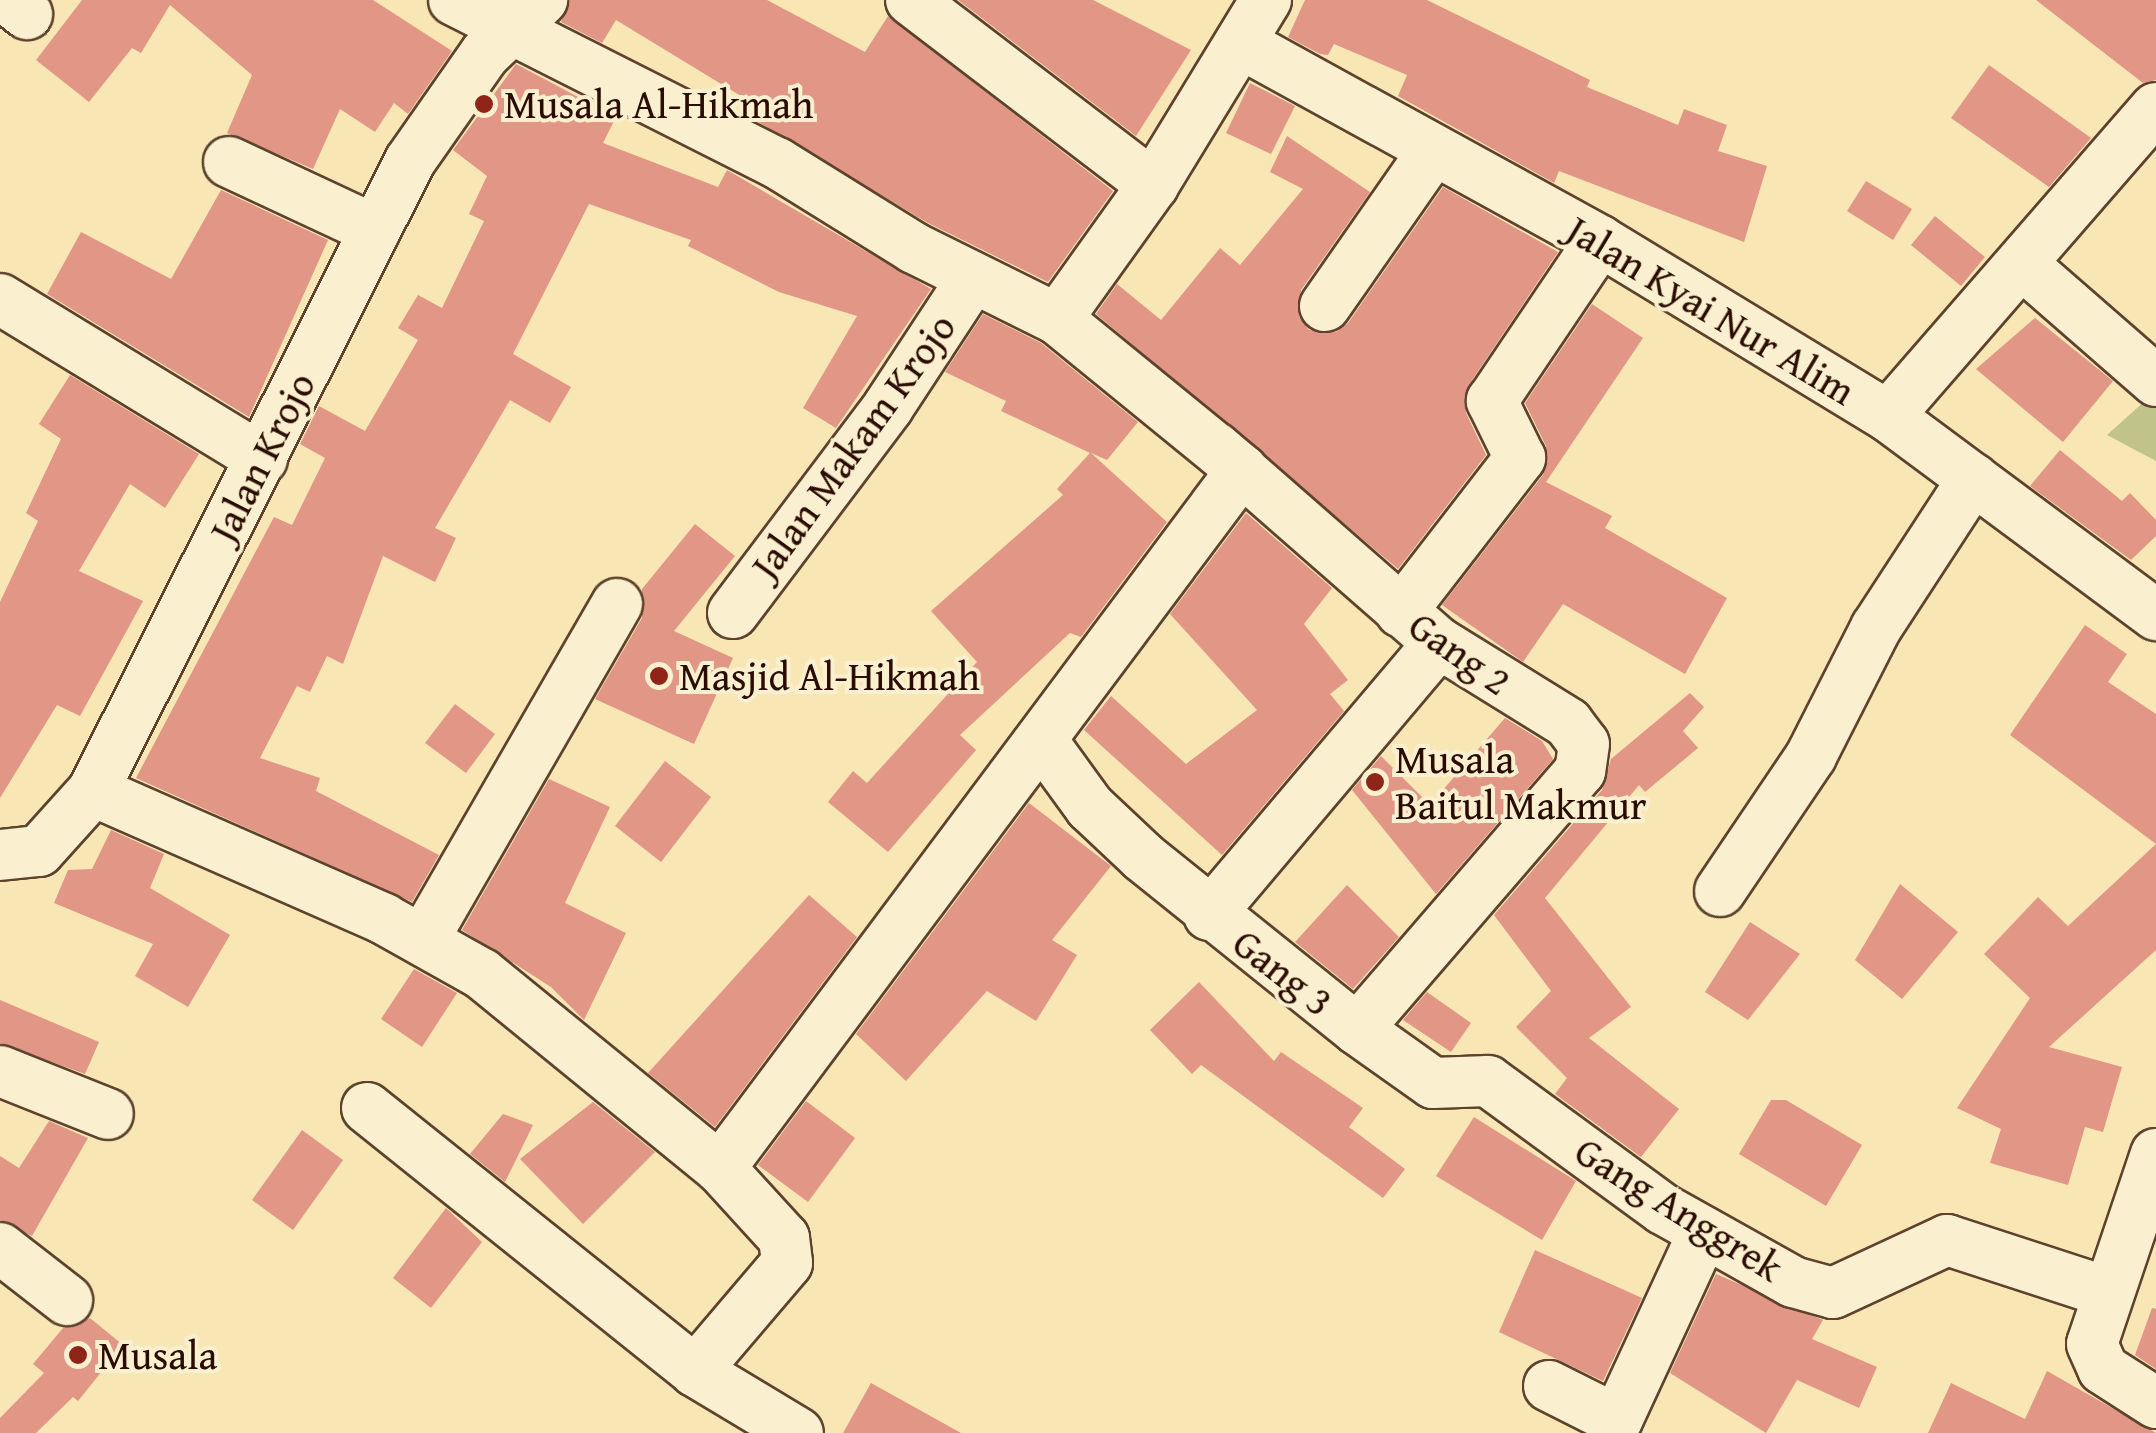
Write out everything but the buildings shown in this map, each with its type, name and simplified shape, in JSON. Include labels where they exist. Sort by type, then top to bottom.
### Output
[{"type":"street","name":"Gang 2","points":[[454,0],[527,18],[972,278],[1057,319],[1242,470],[1439,643],[1568,722],[1585,758],[1445,935],[1357,1029]]},
{"type":"street","points":[[912,0],[1154,185]]},
{"type":"street","points":[[1057,319],[1154,185],[1266,0]]},
{"type":"street","name":"Jalan Krojo","points":[[0,854],[39,851],[94,791],[374,230],[436,117],[485,54],[527,18]]},
{"type":"street","name":"Jalan Kyai Nur Alim","points":[[1240,44],[1600,241],[1888,416],[2156,615]]},
{"type":"street","points":[[1888,416],[2156,108]]},
{"type":"street","points":[[1325,306],[1434,150]]},
{"type":"street","points":[[229,162],[374,230]]},
{"type":"street","points":[[1401,612],[1520,458],[1492,402],[1600,241]]},
{"type":"street","points":[[2022,264],[2156,381]]},
{"type":"street","name":"Jalan Makam Krojo","points":[[733,613],[888,407],[972,278]]},
{"type":"street","points":[[0,299],[262,459]]},
{"type":"street","points":[[720,1168],[1242,470]]},
{"type":"street","points":[[1720,891],[1812,756],[1876,628],[1972,479]]},
{"type":"street","points":[[424,940],[617,604]]},
{"type":"street","points":[[1209,915],[1439,643]]},
{"type":"street","name":"Gang 3","points":[[1042,742],[1090,807],[1209,915],[1357,1029]]},
{"type":"street","points":[[94,791],[424,940],[546,1021],[720,1168],[784,1238],[787,1263],[695,1371]]},
{"type":"street","name":"Gang Anggrek","points":[[1357,1029],[1434,1082],[1488,1081],[1704,1232],[1794,1282],[1833,1294],[1948,1240],[2107,1292]]},
{"type":"street","points":[[0,1070],[108,1114]]},
{"type":"street","points":[[366,1108],[695,1371],[798,1433]]},
{"type":"street","points":[[2156,1154],[2107,1292],[2093,1357],[2156,1403]]},
{"type":"street","points":[[1548,1386],[1625,1429],[1704,1232]]},
{"type":"street","points":[[0,1248],[67,1300]]},
{"type":"green space","points":[[2156,391],[2156,461],[2107,435]]},
{"type":"place","name":"Musala Al-Hikmah","points":[[484,104]]},
{"type":"place","name":"Masjid Al-Hikmah","points":[[659,676]]},
{"type":"place","name":"Musala Baitul Makmur","points":[[1375,782]]},
{"type":"place","name":"Musala","points":[[78,1355]]}]
